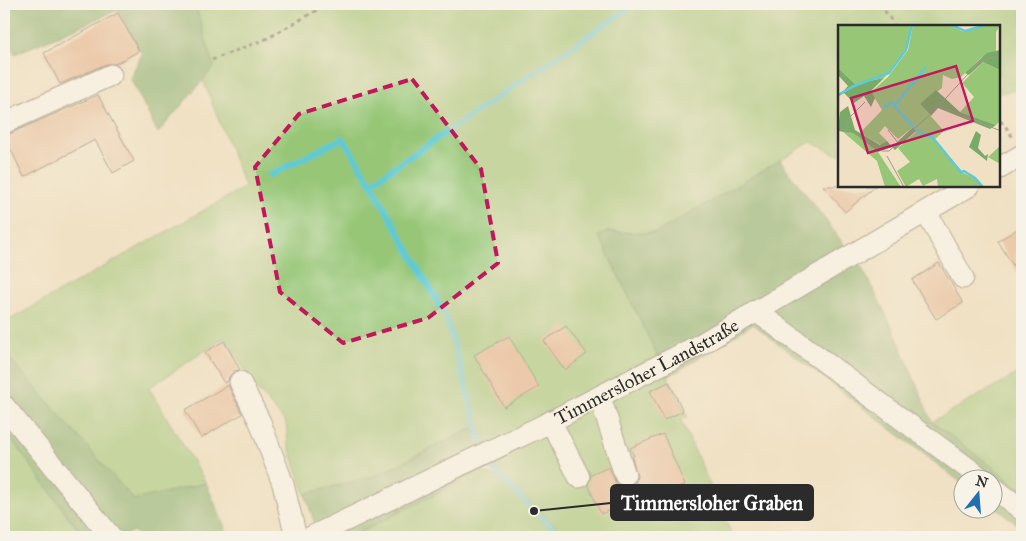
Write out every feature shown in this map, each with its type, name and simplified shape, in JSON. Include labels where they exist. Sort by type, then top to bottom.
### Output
[{"type":"street","points":[[4,123],[111,74]]},
{"type":"street","points":[[1001,167],[1022,155]]},
{"type":"street","name":"Timmersloher Landstraße","points":[[311,537],[551,422],[701,344],[966,188]]},
{"type":"street","points":[[926,212],[963,278]]},
{"type":"street","points":[[756,311],[968,468]]},
{"type":"street","points":[[240,382],[260,422],[280,476],[296,537]]},
{"type":"street","points":[[600,397],[625,475]]},
{"type":"street","points":[[4,406],[111,537]]},
{"type":"street","points":[[551,422],[579,477]]},
{"type":"street","points":[[1004,496],[1022,510]]},
{"type":"path","points":[[212,60],[268,38],[328,4]]},
{"type":"path","points":[[880,4],[894,25]]},
{"type":"highlighted area","points":[[412,79],[481,169],[498,263],[428,318],[343,343],[280,292],[255,167],[299,114]]},
{"type":"green space","points":[[4,4],[195,4],[214,67],[158,133],[130,78],[142,54],[118,10],[15,54],[4,33]]},
{"type":"green space","points":[[195,4],[1022,4],[1022,93],[1018,90],[1001,93],[1001,25],[838,25],[838,155],[811,142],[656,233],[607,232],[599,236],[688,417],[681,420],[733,537],[568,537],[495,468],[477,426],[375,476],[305,494],[288,444],[286,423],[259,392],[224,338],[149,388],[206,483],[134,500],[4,352],[4,323],[245,187],[203,80],[214,67]]},
{"type":"green space","points":[[780,160],[862,268],[895,332],[932,422],[994,468],[954,468],[954,477],[753,324],[668,377],[599,236],[606,232],[656,233]]},
{"type":"green space","points":[[4,352],[134,500],[206,483],[229,537],[140,537],[133,531],[122,537],[84,537],[4,429]]},
{"type":"green space","points":[[1022,371],[1022,489],[1004,476],[1004,468],[994,468],[932,422]]},
{"type":"green space","points":[[477,426],[495,468],[479,472],[351,537],[278,537],[315,525],[305,494],[375,476]]},
{"type":"green space","points":[[4,429],[83,537],[10,537],[4,528]]},
{"type":"green space","points":[[479,471],[503,479],[537,517],[559,537],[351,537]]},
{"type":"green space","points":[[1004,476],[1022,489],[1022,528],[1004,514]]},
{"type":"building","points":[[118,13],[139,51],[115,64],[106,64],[60,84],[44,53]]},
{"type":"building","points":[[98,95],[134,161],[113,173],[95,140],[24,177],[4,135]]},
{"type":"building","points":[[823,186],[874,188],[845,212]]},
{"type":"building","points":[[1022,226],[1022,280],[998,241]]},
{"type":"building","points":[[939,263],[963,303],[936,319],[912,280]]},
{"type":"building","points":[[566,326],[587,354],[565,370],[544,341]]},
{"type":"building","points":[[509,336],[539,387],[504,407],[474,355]]},
{"type":"building","points":[[224,341],[240,370],[234,371],[229,376],[228,381],[224,383],[205,352]]},
{"type":"building","points":[[669,382],[683,411],[664,420],[650,391]]},
{"type":"building","points":[[228,385],[242,414],[201,438],[185,410]]},
{"type":"building","points":[[663,434],[685,485],[652,499],[649,493],[601,514],[588,485],[591,475],[609,467],[616,484],[629,487],[635,483],[637,477],[632,457],[634,456],[630,448]]},
{"type":"waterway","points":[[371,183],[635,4]]},
{"type":"waterway","points":[[270,175],[343,138],[371,183],[446,317],[481,441]]},
{"type":"waterway","points":[[487,463],[534,511],[564,537]]},
{"type":"place","name":"Timmersloher Graben","points":[[534,511]]}]
